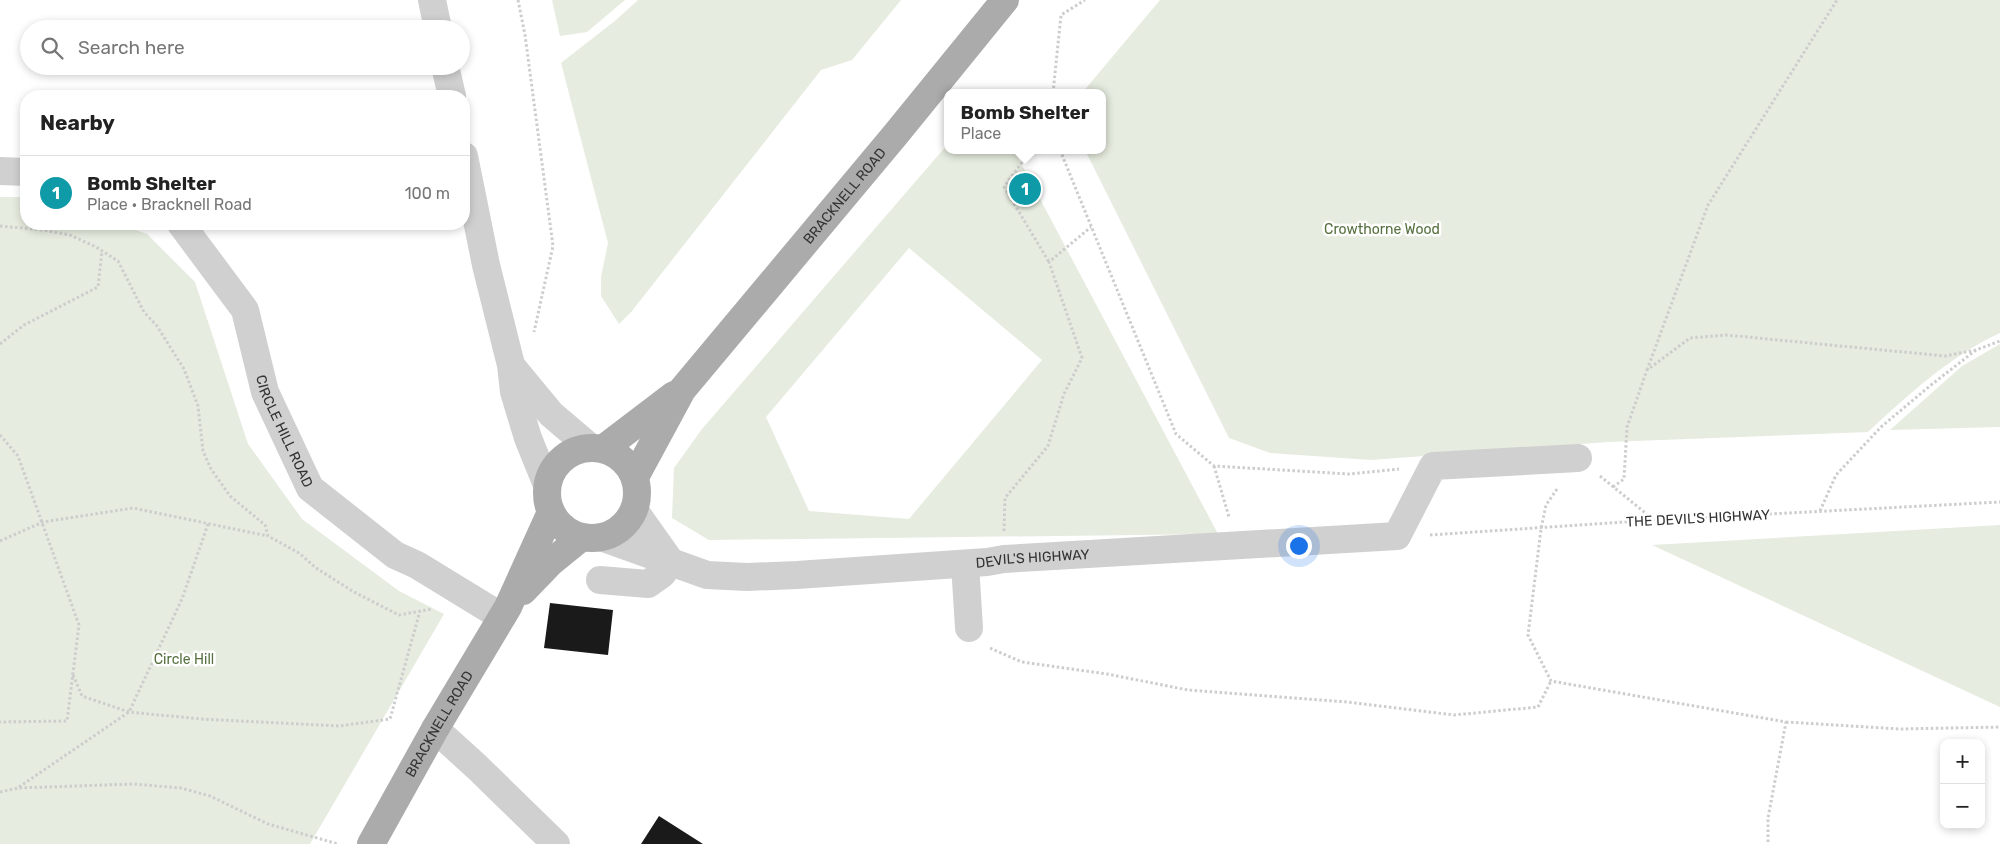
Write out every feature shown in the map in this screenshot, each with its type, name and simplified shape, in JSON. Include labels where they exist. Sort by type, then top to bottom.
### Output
[{"type":"main road","name":"BRACKNELL ROAD","points":[[635,477],[682,390],[896,134],[1005,0]]},
{"type":"main road","name":"BRACKNELL ROAD","points":[[597,448],[682,390]]},
{"type":"main road","points":[[597,448],[616,454],[627,464],[635,477],[637,499],[634,510],[626,523],[615,532],[591,537],[569,532],[559,523],[551,512],[548,486],[553,471],[563,458],[576,451],[597,448]]},
{"type":"main road","name":"BRACKNELL ROAD","points":[[371,844],[435,729],[505,612],[551,512]]},
{"type":"main road","name":"BRACKNELL ROAD","points":[[505,612],[550,563],[591,537]]},
{"type":"street","points":[[432,0],[436,20]]},
{"type":"street","points":[[447,75],[451,90]]},
{"type":"street","points":[[0,170],[20,172]]},
{"type":"street","points":[[470,186],[486,265],[511,365],[514,392],[521,418],[548,486]]},
{"type":"street","name":"CIRCLE HILL ROAD","points":[[185,230],[245,310],[265,392],[310,488],[395,555],[417,565],[478,602],[505,612]]},
{"type":"street","points":[[511,365],[551,414],[597,448]]},
{"type":"street","points":[[1397,536],[1433,466],[1578,458]]},
{"type":"street","points":[[600,580],[648,584],[662,574],[671,562],[634,510]]},
{"type":"street","name":"DEVIL'S HIGHWAY","points":[[591,537],[707,575],[747,577],[965,564],[1004,559],[1397,536]]},
{"type":"street","points":[[965,564],[969,628]]},
{"type":"street","points":[[435,729],[556,844]]},
{"type":"path","points":[[518,0],[525,35],[553,246],[533,339]]},
{"type":"path","points":[[1053,89],[1061,15],[1085,0]]},
{"type":"path","points":[[1612,486],[1624,479],[1627,427],[1708,205],[1837,0]]},
{"type":"path","points":[[1004,559],[1005,498],[1048,446],[1064,394],[1082,358],[1050,262],[1004,187],[1029,154]]},
{"type":"path","points":[[1062,154],[1176,434],[1214,466],[1238,546]]},
{"type":"path","points":[[0,226],[20,228]]},
{"type":"path","points":[[1050,262],[1092,227]]},
{"type":"path","points":[[43,230],[70,235],[118,261],[144,312],[160,332],[184,370],[198,406],[204,451],[211,469],[230,496],[265,525],[268,536]]},
{"type":"path","points":[[0,344],[24,325],[98,287],[102,251]]},
{"type":"path","points":[[1647,370],[1690,338],[1726,335],[1945,356],[1976,350],[2000,341]]},
{"type":"path","points":[[1820,512],[1836,475],[1881,428],[1976,350]]},
{"type":"path","points":[[0,435],[18,456],[79,625],[66,721],[0,722]]},
{"type":"path","points":[[1551,681],[1528,635],[1541,529],[1546,505],[1578,458],[1654,520]]},
{"type":"path","points":[[1214,466],[1349,474],[1433,466]]},
{"type":"path","name":"THE DEVIL'S HIGHWAY","points":[[1397,536],[1541,529],[1654,520],[2000,502]]},
{"type":"path","points":[[0,541],[43,522],[133,508],[268,536],[299,553],[316,568],[354,592],[399,615],[478,602]]},
{"type":"path","points":[[18,788],[129,712],[182,600],[208,524]]},
{"type":"path","points":[[73,675],[82,696],[129,712],[201,719],[340,726],[390,719],[420,611]]},
{"type":"path","points":[[969,628],[986,646],[1022,662],[1107,674],[1188,690],[1347,702],[1454,715],[1538,707],[1551,681]]},
{"type":"path","points":[[1551,681],[1786,722],[1900,729],[2000,727]]},
{"type":"path","points":[[1768,844],[1768,818],[1786,722]]},
{"type":"path","points":[[0,792],[18,788],[134,784],[181,788],[210,796],[268,824],[338,844]]},
{"type":"green space","points":[[552,0],[625,0],[587,32],[560,36]]},
{"type":"green space","points":[[638,0],[901,0],[852,60],[821,70],[632,311],[619,324],[601,296],[601,277],[608,243],[561,63],[616,20]]},
{"type":"green space","name":"Crowthorne Wood","points":[[1160,0],[2000,0],[2000,333],[1964,353],[1930,377],[1868,432],[1608,442],[1371,460],[1270,453],[1229,438],[1087,154],[1106,154],[1106,89],[1085,89]]},
{"type":"green space","points":[[944,148],[944,154],[1016,154],[1218,534],[709,540],[672,518],[674,468],[702,429]],"holes":[[[909,248],[1042,360],[909,519],[809,511],[766,417]]]},
{"type":"green space","name":"Circle Hill","points":[[0,197],[20,197],[20,230],[136,230],[147,234],[195,282],[248,444],[302,519],[399,591],[444,614],[310,844],[0,844]]},
{"type":"green space","points":[[2000,344],[2000,427],[1890,430],[1962,366]]},
{"type":"green space","points":[[2000,525],[2000,707],[1652,545]]},
{"type":"building","points":[[550,603],[613,610],[608,655],[544,648]]},
{"type":"building","points":[[659,816],[703,844],[641,844]]},
{"type":"place","name":"Bomb Shelter","points":[[1025,189]]}]
